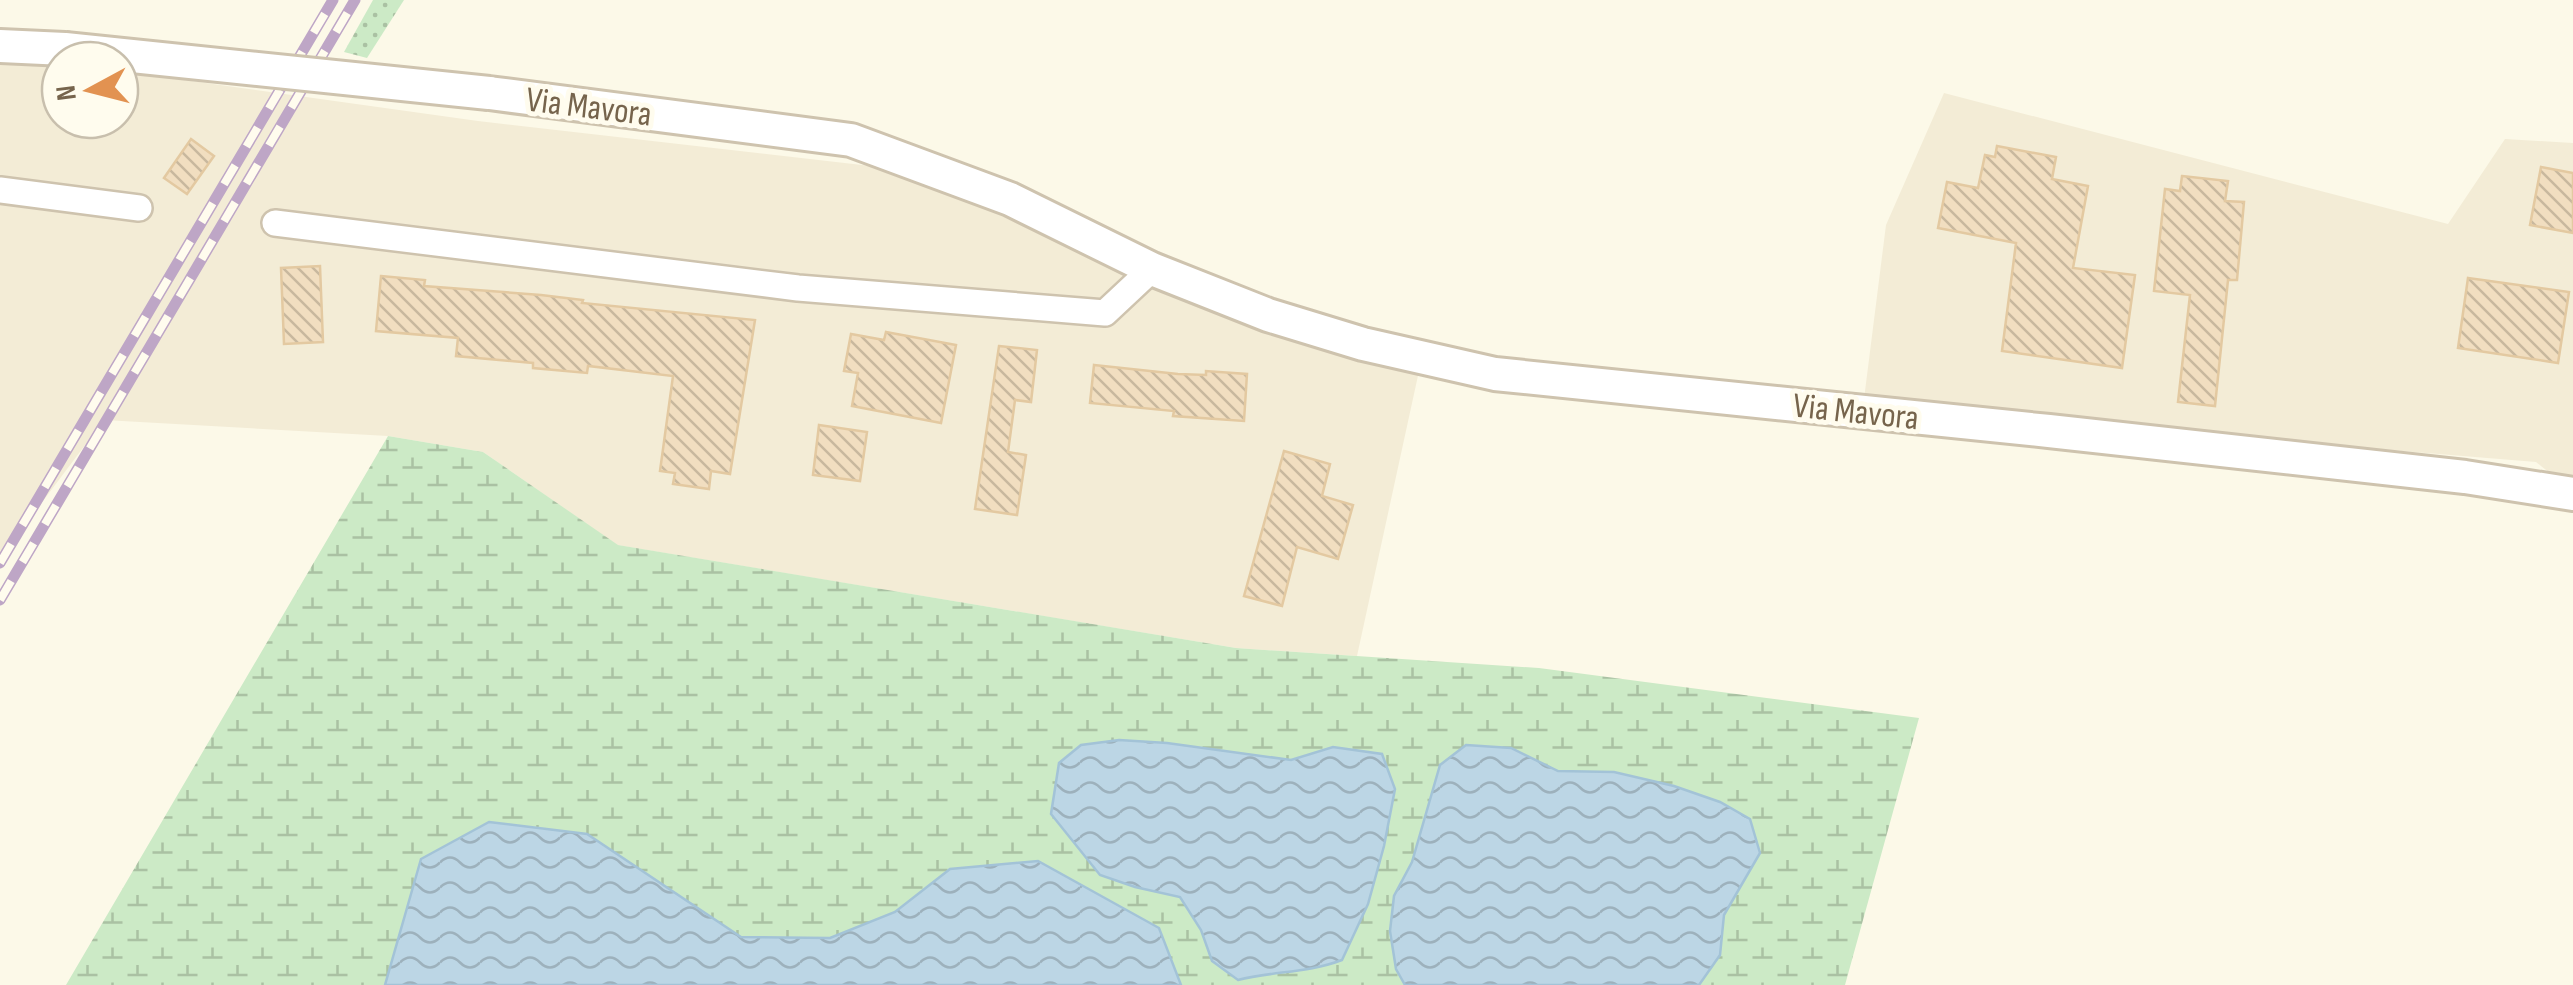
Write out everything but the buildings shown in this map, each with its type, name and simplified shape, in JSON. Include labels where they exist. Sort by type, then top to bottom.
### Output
[{"type":"street","name":"Via Mavora","points":[[0,46],[65,49],[488,93],[851,140],[1010,199],[1152,270],[1268,315],[1363,344],[1495,374],[2465,477],[2573,494]]},
{"type":"street","points":[[0,190],[139,208]]},
{"type":"street","points":[[275,223],[798,288],[1105,313],[1152,270]]},
{"type":"shaded area","points":[[0,45],[40,55],[40,140],[140,140],[140,74],[478,121],[888,168],[1419,371],[1357,656],[1236,648],[617,545],[483,452],[388,436],[104,420],[0,558]]},
{"type":"shaded area","points":[[1944,93],[2448,224],[2505,139],[2573,143],[2573,491],[2536,462],[1863,407],[1886,225]]},
{"type":"green space","points":[[373,0],[404,0],[367,58],[344,52]]},
{"type":"green space","points":[[388,436],[483,452],[618,545],[1236,648],[1539,668],[1919,718],[1845,985],[66,985]]},
{"type":"water","points":[[1119,740],[1291,760],[1333,747],[1382,754],[1395,789],[1384,846],[1368,904],[1342,960],[1238,980],[1212,961],[1201,930],[1180,897],[1100,875],[1051,814],[1059,763],[1081,745]]},
{"type":"water","points":[[1466,745],[1511,748],[1558,771],[1614,772],[1674,786],[1720,802],[1750,819],[1760,853],[1724,915],[1720,955],[1699,985],[1405,985],[1396,969],[1390,931],[1394,896],[1412,862],[1440,765]]},
{"type":"water","points":[[489,822],[587,834],[741,937],[830,938],[895,912],[950,869],[1038,861],[1159,928],[1181,985],[385,985],[421,859]]},
{"type":"railway","points":[[0,563],[333,0]]},
{"type":"railway","points":[[0,600],[355,0]]}]
